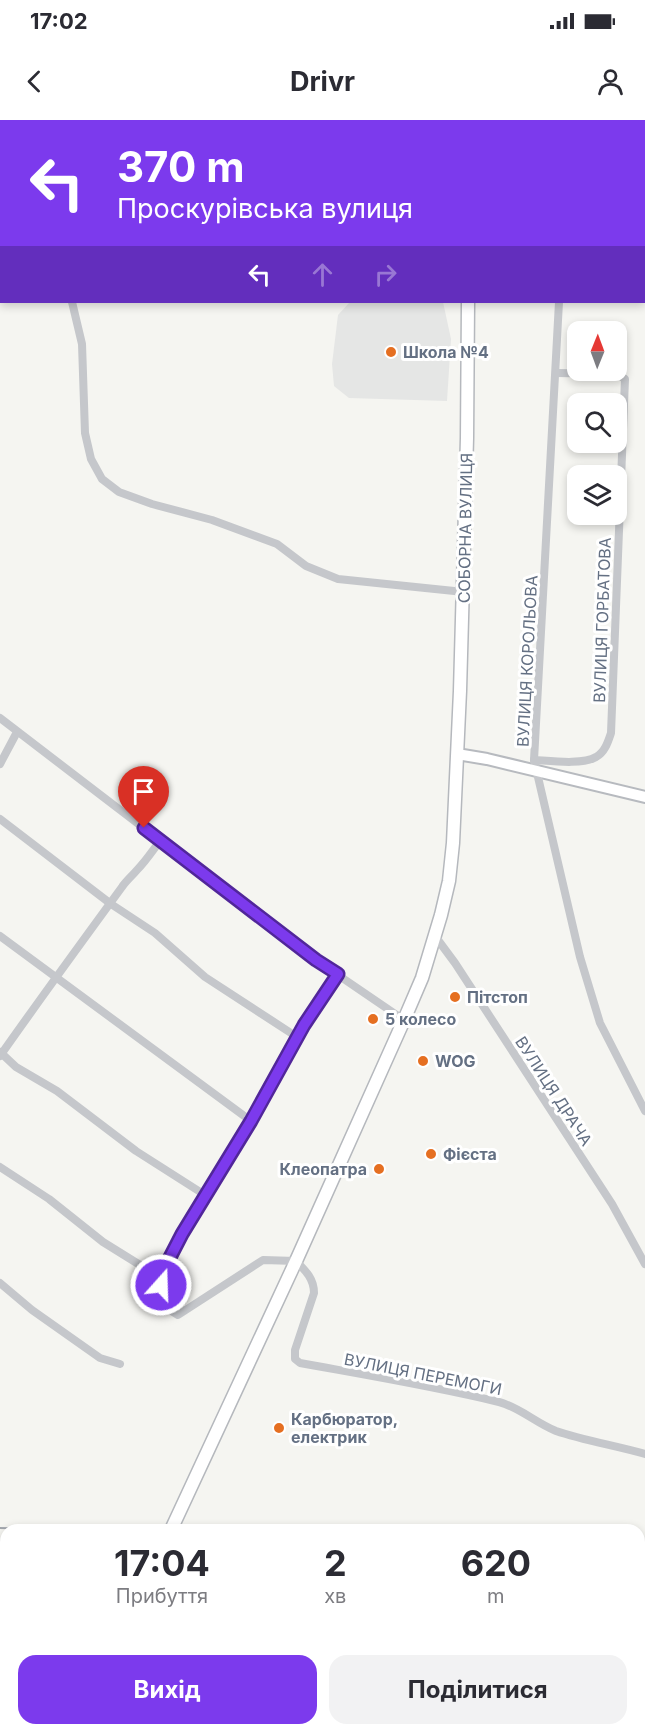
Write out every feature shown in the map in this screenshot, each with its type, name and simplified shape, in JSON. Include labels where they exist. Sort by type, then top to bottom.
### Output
[{"type":"main road","name":"СОБОРНА ВУЛИЦЯ","points":[[174,1524],[296,1261],[422,978],[449,881],[464,592],[468,303]]},
{"type":"main road","points":[[457,754],[645,797]]},
{"type":"street","points":[[72,303],[82,344],[85,433],[91,459],[102,479],[119,492],[152,504],[212,520],[277,544],[306,566],[338,579],[464,592]]},
{"type":"street","name":"ВУЛИЦЯ КОРОЛЬОВА","points":[[559,303],[534,760],[580,957],[600,1023],[645,1112]]},
{"type":"street","name":"ВУЛИЦЯ ГОРБАТОВА","points":[[534,760],[585,761],[597,757],[606,747],[611,733],[624,379],[617,374],[556,373]]},
{"type":"street","points":[[0,718],[307,954],[404,1020]]},
{"type":"street","points":[[0,764],[17,732]]},
{"type":"street","points":[[0,819],[111,904],[155,933],[205,977],[297,1037]]},
{"type":"street","points":[[160,841],[123,885],[1,1053],[16,1066],[57,1091],[136,1151],[205,1195]]},
{"type":"street","points":[[0,936],[251,1121]]},
{"type":"street","name":"ВУЛИЦЯ ДРАЧА","points":[[435,936],[612,1204],[645,1264]]},
{"type":"street","points":[[296,1261],[263,1260],[178,1314],[170,1310],[162,1297],[161,1285],[169,1260],[205,1195],[251,1121],[297,1037],[338,974]]},
{"type":"street","points":[[0,1167],[49,1199],[103,1242],[140,1265],[161,1285]]},
{"type":"street","name":"ВУЛИЦЯ ПЕРЕМОГИ","points":[[296,1261],[314,1285],[314,1293],[295,1350],[295,1359],[300,1363],[500,1402],[516,1408],[557,1431],[645,1454]]},
{"type":"street","points":[[0,1283],[32,1310],[100,1358],[120,1364]]},
{"type":"shaded area","name":"Школа №4","points":[[349,303],[443,303],[451,339],[447,401],[349,398],[334,386],[332,364],[338,315]]},
{"type":"place","name":"Школа №4","points":[[391,352]]},
{"type":"place","name":"Пітстоп","points":[[455,997]]},
{"type":"place","name":"5 колесо","points":[[373,1019]]},
{"type":"place","name":"WOG","points":[[423,1061]]},
{"type":"place","name":"Фієста","points":[[431,1154]]},
{"type":"place","name":"Клеопатра","points":[[379,1169]]},
{"type":"place","name":"Карбюратор, електрик","points":[[279,1428]]},
{"type":"route","points":[[144,828],[316,960],[338,974],[304,1025],[251,1121],[182,1234],[164,1269],[161,1285]]}]
